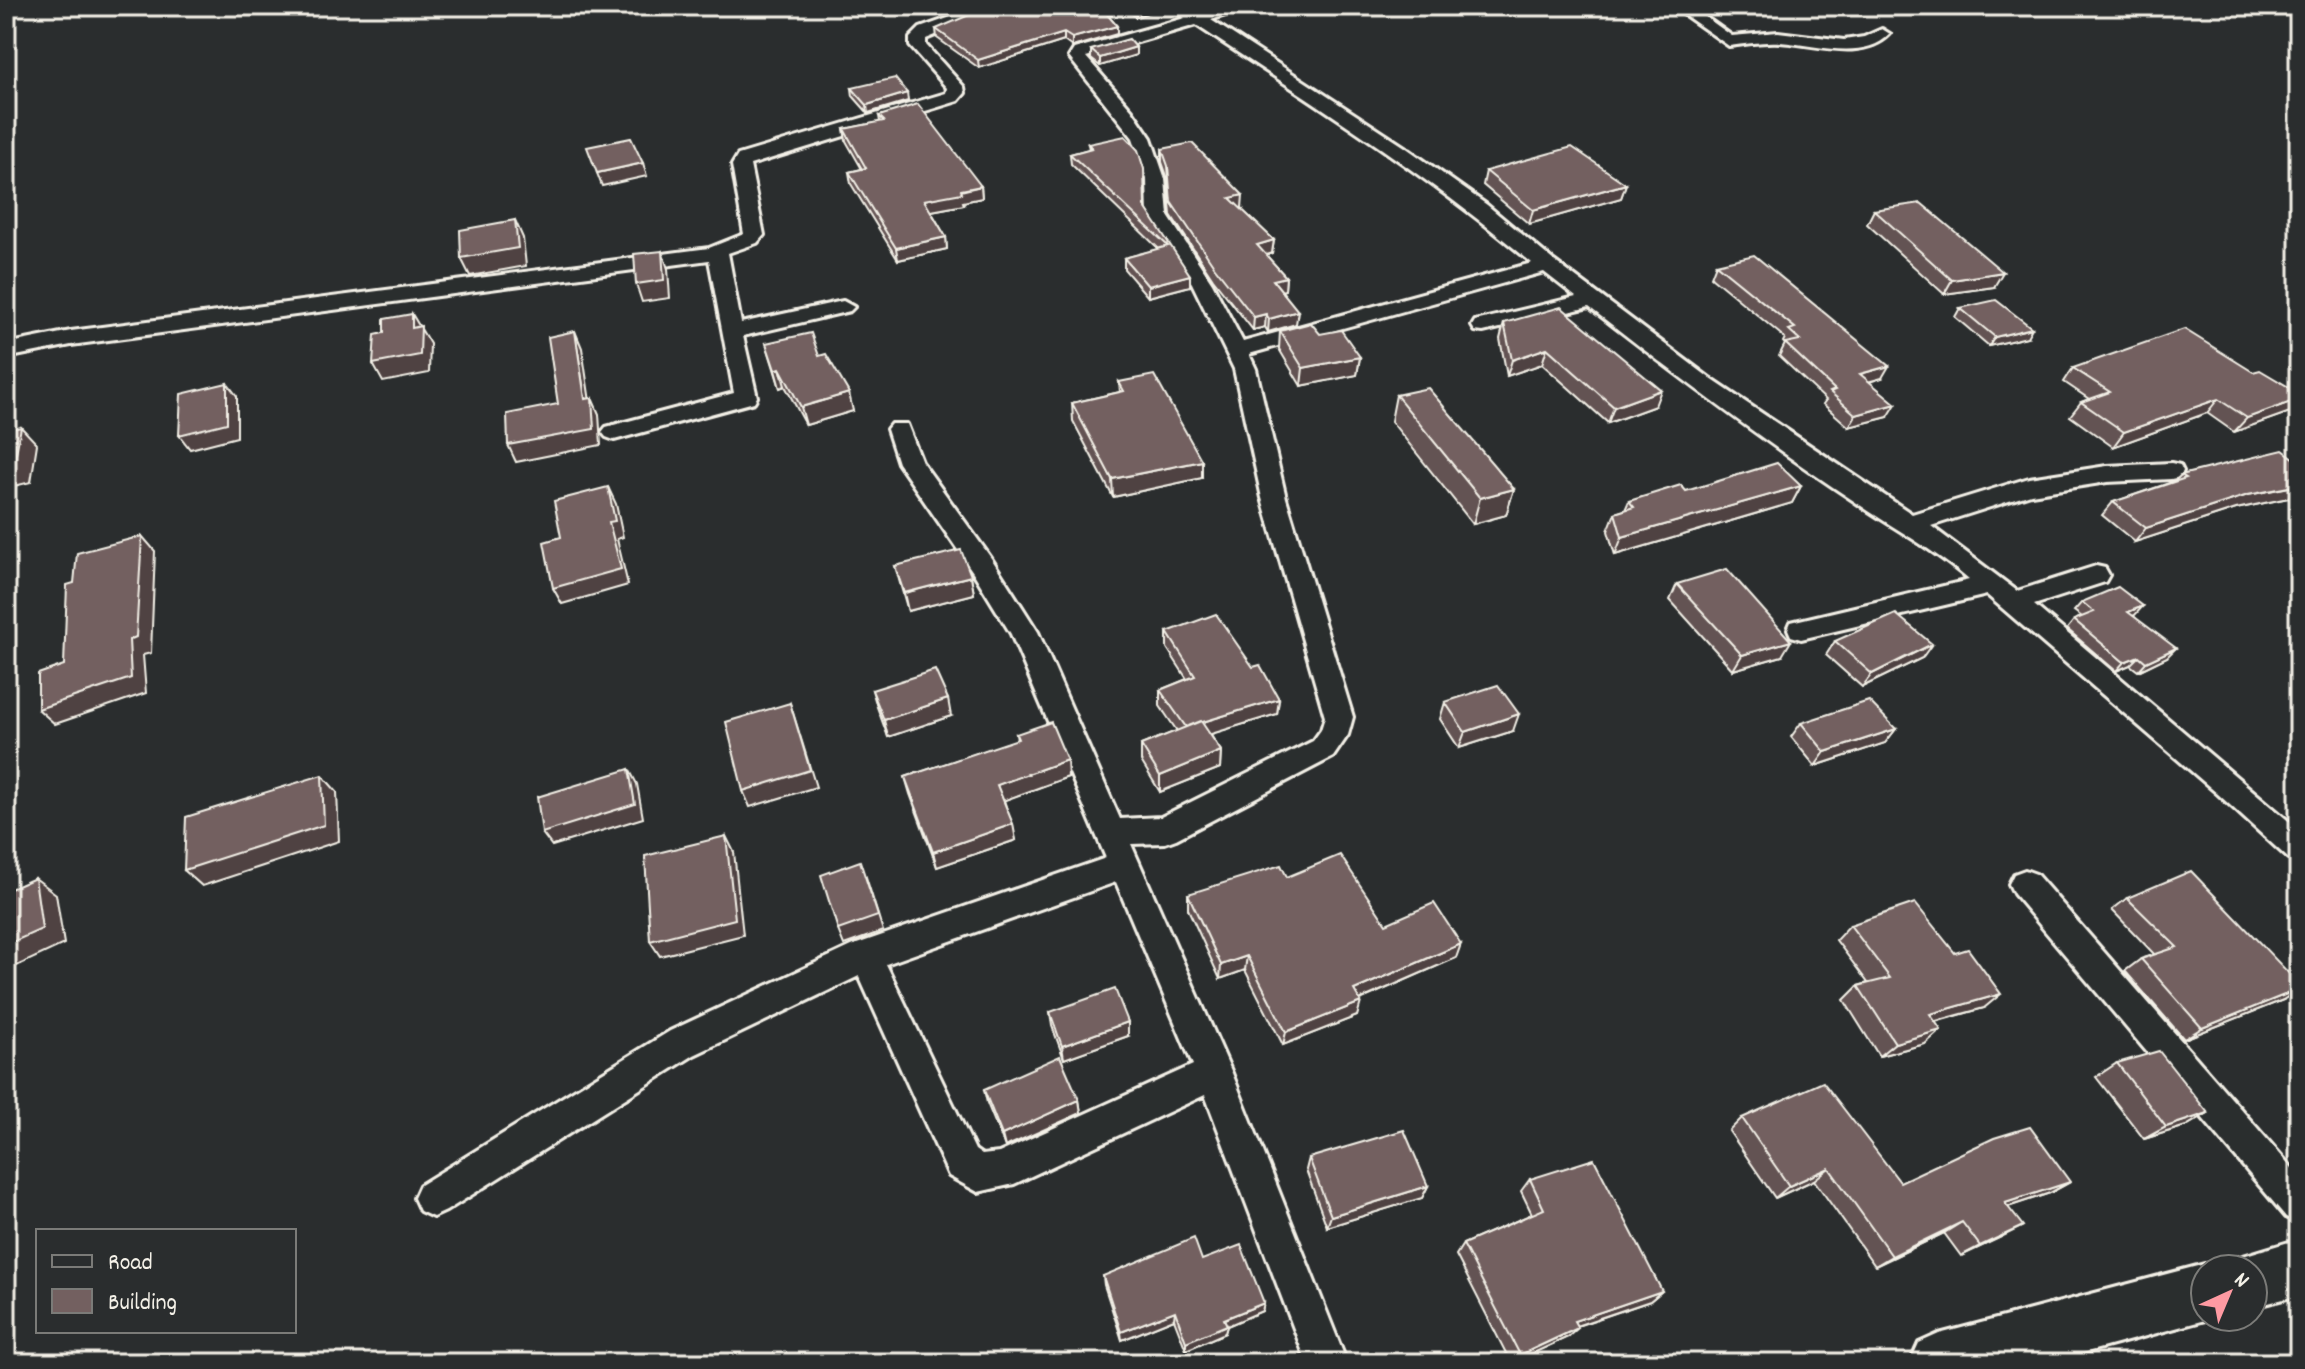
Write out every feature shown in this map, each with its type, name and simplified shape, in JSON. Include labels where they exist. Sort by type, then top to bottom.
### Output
[{"type":"street","points":[[614,432],[744,400],[718,253],[721,247],[754,235],[741,165],[746,158],[952,97],[956,93],[955,87],[918,46],[918,38],[926,31],[997,6]]},
{"type":"street","points":[[1178,6],[1399,151],[1480,209],[1592,300],[1781,439],[1935,540],[1992,584],[2229,785],[2299,849]]},
{"type":"street","points":[[1108,832],[1165,830],[1323,749],[1338,726],[1339,717],[1274,498],[1245,369],[1202,283],[1158,216],[1156,179],[1142,138],[1126,114],[1077,57],[1080,53],[1244,6]]},
{"type":"street","points":[[1680,6],[1729,41],[1777,36],[1834,45],[1874,39],[1882,34]]},
{"type":"street","points":[[6,351],[71,338],[718,253]]},
{"type":"street","points":[[1236,351],[1547,265]]},
{"type":"street","points":[[1483,326],[1592,300]]},
{"type":"street","points":[[731,332],[843,307]]},
{"type":"street","points":[[899,429],[910,463],[982,565],[1024,632],[1214,1073],[1327,1363]]},
{"type":"street","points":[[1909,524],[2029,486],[2107,474],[2171,471]]},
{"type":"street","points":[[2014,603],[2043,590],[2096,575]]},
{"type":"street","points":[[1801,629],[1992,584]]},
{"type":"street","points":[[433,1198],[682,1043],[866,956],[1126,865]]},
{"type":"street","points":[[2025,884],[2299,1204]]},
{"type":"street","points":[[866,956],[962,1163],[978,1174],[1001,1171],[1214,1073]]},
{"type":"street","points":[[2269,1275],[2299,1267]]},
{"type":"street","points":[[1939,1363],[2189,1296]]},
{"type":"building","points":[[990,6],[1112,6],[1106,13],[1117,26],[1072,38],[1064,33],[978,60],[936,29]]},
{"type":"building","points":[[1129,39],[1136,47],[1100,58],[1091,50]]},
{"type":"building","points":[[895,78],[907,93],[867,105],[852,88]]},
{"type":"building","points":[[918,104],[981,186],[924,200],[946,237],[896,248],[849,172],[866,168],[844,129],[884,121],[879,116]]},
{"type":"building","points":[[1125,136],[1138,150],[1144,169],[1145,207],[1190,275],[1148,286],[1124,258],[1168,246],[1070,154],[1092,148],[1088,144]]},
{"type":"building","points":[[631,138],[643,163],[597,173],[587,147]]},
{"type":"building","points":[[1192,143],[1243,195],[1230,198],[1274,240],[1257,245],[1286,277],[1273,280],[1298,311],[1269,319],[1266,314],[1254,317],[1214,266],[1171,202],[1168,166],[1162,149]]},
{"type":"building","points":[[1572,147],[1626,184],[1533,210],[1486,171]]},
{"type":"building","points":[[1921,203],[2003,272],[1952,280],[1874,210]]},
{"type":"building","points":[[515,220],[518,248],[461,258],[460,230]]},
{"type":"building","points":[[662,251],[664,280],[636,284],[634,254]]},
{"type":"building","points":[[1754,255],[1889,366],[1860,374],[1896,404],[1856,415],[1830,392],[1835,390],[1785,343],[1800,340],[1789,330],[1795,328],[1716,264]]},
{"type":"building","points":[[1996,300],[2032,328],[1995,337],[1960,308]]},
{"type":"building","points":[[1561,307],[1661,390],[1614,407],[1547,348],[1512,360],[1504,323]]},
{"type":"building","points":[[412,314],[412,328],[421,326],[420,355],[373,364],[375,335],[384,333],[384,319]]},
{"type":"building","points":[[1311,323],[1320,334],[1341,330],[1360,357],[1303,368],[1280,331]]},
{"type":"building","points":[[2184,329],[2253,372],[2260,370],[2299,393],[2299,399],[2247,418],[2218,399],[2124,432],[2081,402],[2110,392],[2073,368]]},
{"type":"building","points":[[575,331],[585,399],[592,398],[594,429],[508,445],[507,414],[558,404],[548,337]]},
{"type":"building","points":[[811,333],[819,356],[826,354],[849,393],[801,407],[780,368],[775,370],[766,343]]},
{"type":"building","points":[[1154,375],[1202,461],[1112,479],[1072,403],[1124,391],[1119,382]]},
{"type":"building","points":[[227,383],[227,423],[179,435],[181,394]]},
{"type":"building","points":[[1428,388],[1514,489],[1480,498],[1396,395]]},
{"type":"building","points":[[21,427],[14,464],[6,466],[6,430]]},
{"type":"building","points":[[2283,450],[2299,462],[2299,485],[2248,495],[2146,528],[2113,502],[2186,478],[2181,475]]},
{"type":"building","points":[[1777,463],[1801,486],[1622,537],[1615,513],[1634,507],[1629,501],[1681,485],[1686,491]]},
{"type":"building","points":[[608,487],[615,521],[609,522],[621,569],[553,588],[544,542],[561,537],[554,501]]},
{"type":"building","points":[[142,536],[136,637],[129,640],[131,678],[38,709],[38,674],[64,665],[67,585],[74,583],[77,553]]},
{"type":"building","points":[[961,550],[971,576],[904,593],[895,566]]},
{"type":"building","points":[[1727,569],[1791,641],[1742,655],[1677,584]]},
{"type":"building","points":[[2118,587],[2143,606],[2128,612],[2176,648],[2146,662],[2139,656],[2124,662],[2074,620],[2094,612],[2082,602]]},
{"type":"building","points":[[1216,614],[1253,667],[1260,665],[1279,699],[1186,727],[1160,690],[1195,676],[1167,632]]},
{"type":"building","points":[[1896,614],[1932,644],[1872,674],[1835,641]]},
{"type":"building","points":[[935,670],[948,699],[884,720],[872,690]]},
{"type":"building","points":[[1498,685],[1519,714],[1465,732],[1445,702]]},
{"type":"building","points":[[1869,701],[1896,729],[1825,752],[1801,723]]},
{"type":"building","points":[[790,703],[810,770],[743,791],[726,722]]},
{"type":"building","points":[[1201,721],[1221,751],[1160,776],[1141,745]]},
{"type":"building","points":[[1051,722],[1067,760],[997,785],[1013,824],[933,852],[905,777],[1018,739],[1016,734]]},
{"type":"building","points":[[629,769],[635,804],[542,833],[537,797]]},
{"type":"building","points":[[322,775],[324,825],[184,870],[186,817]]},
{"type":"building","points":[[726,836],[735,919],[650,941],[645,856]]},
{"type":"building","points":[[1340,855],[1386,924],[1434,903],[1461,944],[1354,990],[1361,1002],[1286,1032],[1247,956],[1221,965],[1188,894],[1281,865],[1287,877]]},
{"type":"building","points":[[860,861],[878,916],[838,930],[821,875]]},
{"type":"building","points":[[2191,871],[2299,984],[2299,989],[2202,1028],[2141,959],[2177,947],[2127,898]]},
{"type":"building","points":[[35,878],[42,929],[6,945],[6,891]]},
{"type":"building","points":[[1915,903],[1955,953],[1968,949],[2001,994],[1930,1014],[1941,1030],[1895,1043],[1858,986],[1890,978],[1850,925]]},
{"type":"building","points":[[1115,989],[1128,1022],[1062,1046],[1050,1012]]},
{"type":"building","points":[[2159,1051],[2208,1113],[2166,1127],[2117,1063]]},
{"type":"building","points":[[1060,1056],[1079,1100],[1002,1135],[984,1090]]},
{"type":"building","points":[[1823,1082],[1900,1182],[1994,1138],[2030,1127],[2070,1182],[2005,1203],[2023,1226],[1980,1246],[1962,1222],[1892,1256],[1829,1168],[1789,1186],[1742,1118]]},
{"type":"building","points":[[1404,1130],[1428,1186],[1331,1216],[1309,1158]]},
{"type":"building","points":[[1594,1159],[1662,1291],[1574,1321],[1578,1328],[1520,1355],[1463,1244],[1544,1209],[1530,1179]]},
{"type":"building","points":[[1194,1238],[1202,1260],[1241,1245],[1264,1303],[1224,1319],[1227,1325],[1186,1342],[1175,1311],[1121,1332],[1103,1276]]}]
